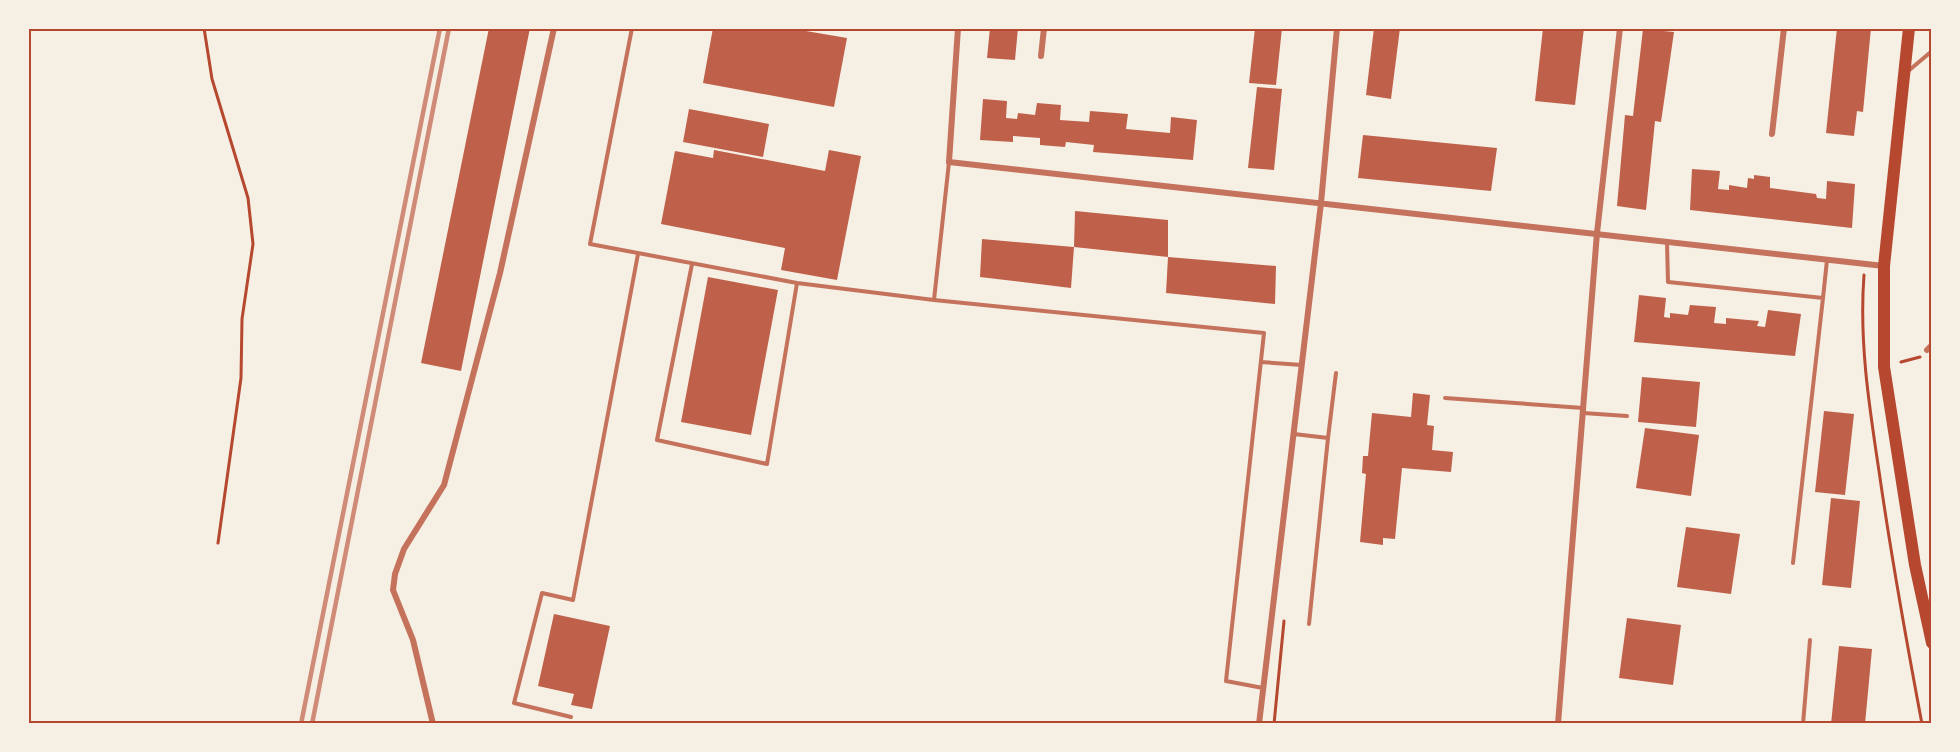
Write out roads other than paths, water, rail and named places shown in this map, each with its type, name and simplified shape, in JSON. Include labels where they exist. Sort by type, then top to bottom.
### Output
[{"type":"main road","points":[[1909,28],[1884,266],[1884,367],[1915,565],[1932,643]]},
{"type":"street","points":[[433,723],[413,640],[393,590],[395,574],[404,549],[444,485],[500,273],[554,28]]},
{"type":"street","points":[[958,28],[949,162],[1884,266]]},
{"type":"street","points":[[1041,56],[1044,28]]},
{"type":"street","points":[[1259,723],[1321,203],[1337,28]]},
{"type":"street","points":[[1558,723],[1597,233],[1620,28]]},
{"type":"street","points":[[1772,134],[1784,28]]},
{"type":"lane","points":[[632,28],[590,244],[797,283],[934,300],[1264,333],[1226,681],[1263,688]]},
{"type":"lane","points":[[1904,74],[1932,51]]},
{"type":"lane","points":[[934,300],[949,162]]},
{"type":"lane","points":[[1667,241],[1668,282],[1823,298]]},
{"type":"lane","points":[[571,717],[514,703],[542,592],[573,600],[638,254]]},
{"type":"lane","points":[[1793,563],[1827,260]]},
{"type":"lane","points":[[692,264],[657,440],[766,464],[797,283]]},
{"type":"lane","points":[[1261,362],[1302,365]]},
{"type":"lane","points":[[1309,624],[1336,373]]},
{"type":"lane","points":[[1445,398],[1627,416]]},
{"type":"lane","points":[[1293,434],[1328,438]]},
{"type":"lane","points":[[1803,723],[1810,640]]},
{"type":"railway","points":[[301,724],[440,28]]},
{"type":"railway","points":[[312,724],[449,28]]}]
